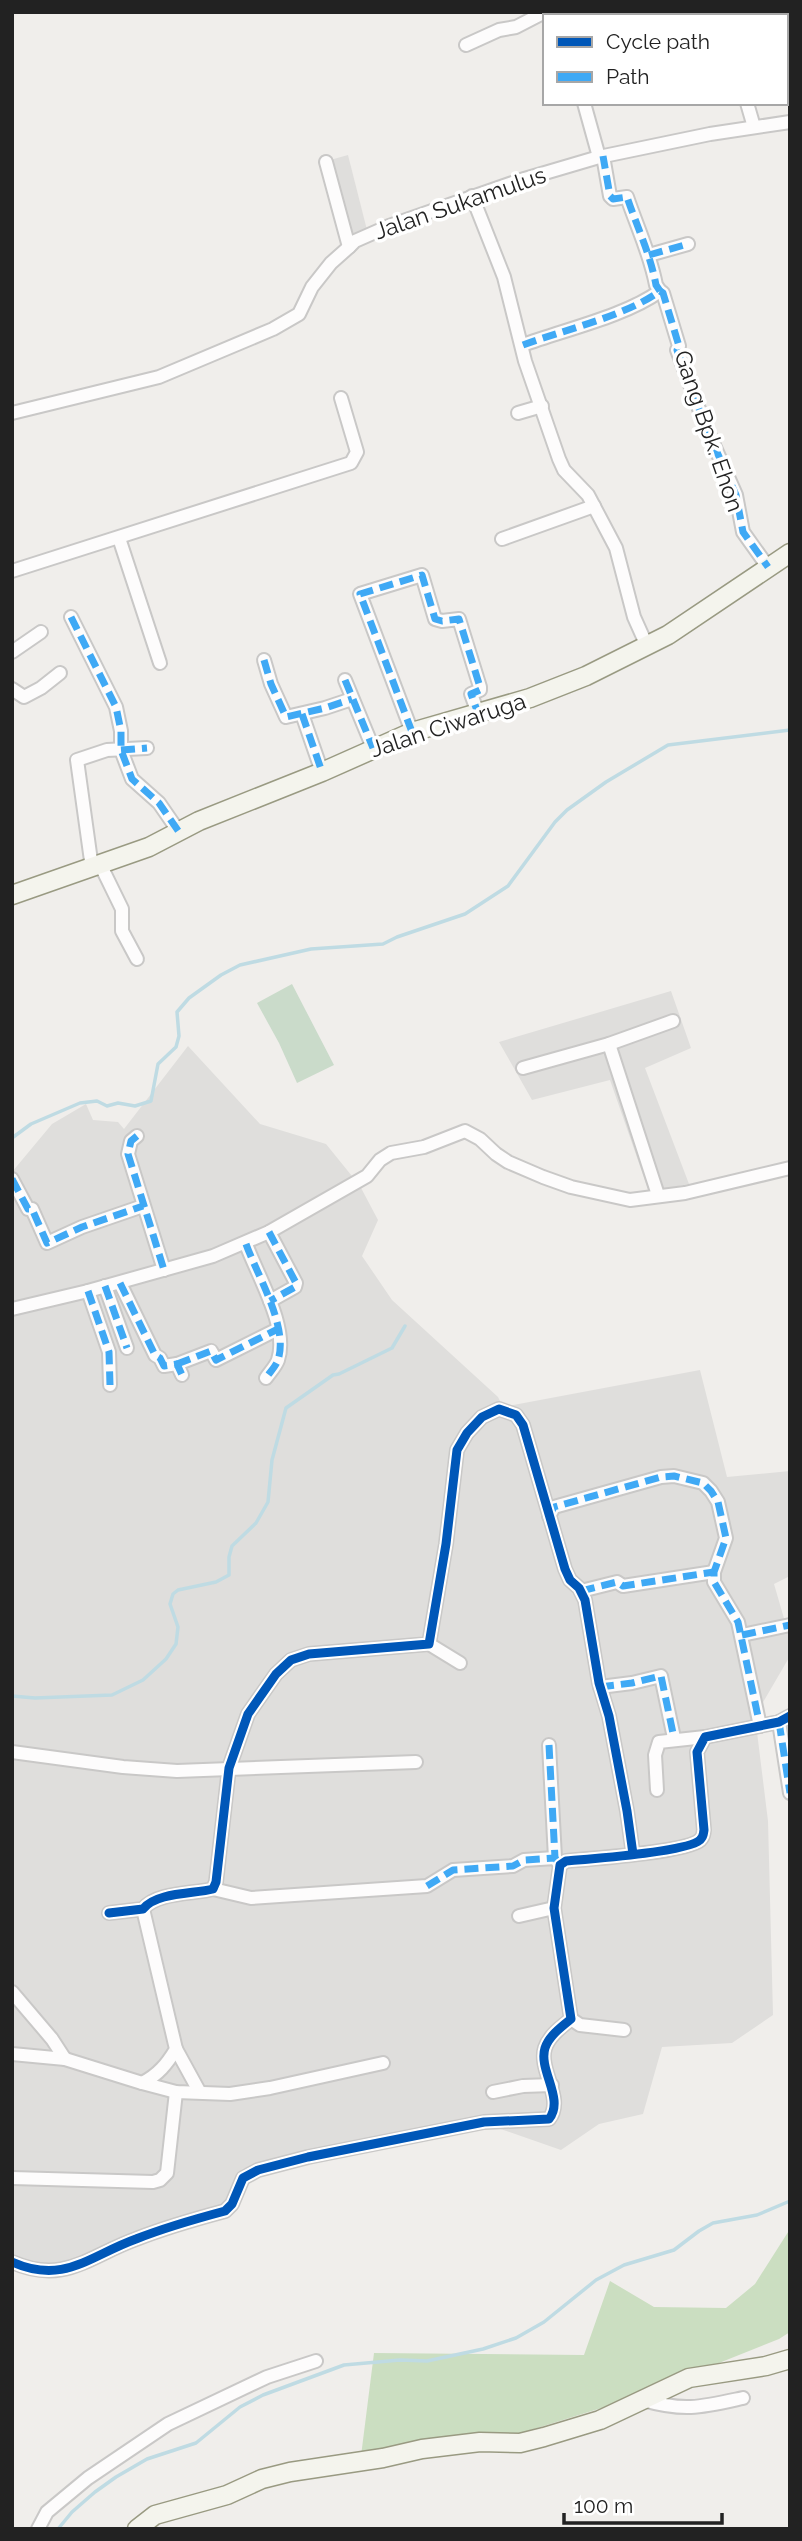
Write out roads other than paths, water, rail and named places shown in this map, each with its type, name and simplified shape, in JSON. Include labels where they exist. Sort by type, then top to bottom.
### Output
[{"type":"street","points":[[466,45],[499,30],[516,27],[545,12]]},
{"type":"street","points":[[667,12],[679,12]]},
{"type":"street","points":[[585,105],[601,157]]},
{"type":"street","points":[[748,105],[754,127]]},
{"type":"street","name":"Jalan Sukamulus","points":[[12,413],[159,377],[273,329],[299,314],[312,287],[331,263],[355,241],[388,226],[472,196],[601,157],[790,122]]},
{"type":"street","name":"Gang Bpk. Ehon","points":[[601,157],[610,196],[613,199],[626,197],[649,255],[656,285],[667,302],[679,346],[677,350],[705,425],[736,495],[743,532],[768,567]]},
{"type":"street","points":[[326,162],[349,247]]},
{"type":"street","points":[[472,196],[504,276],[525,361],[564,470],[588,495],[616,548],[634,617],[648,646]]},
{"type":"street","points":[[649,255],[688,244]]},
{"type":"street","points":[[523,345],[620,312],[645,302],[660,291]]},
{"type":"street","points":[[12,571],[351,463],[357,452],[341,398]]},
{"type":"street","points":[[518,414],[541,406]]},
{"type":"street","points":[[502,539],[594,506]]},
{"type":"street","points":[[119,538],[160,663]]},
{"type":"street","name":"Jalan Ciwaruga","points":[[12,895],[149,847],[199,821],[322,772],[412,732],[552,689],[668,635],[790,553]]},
{"type":"street","points":[[412,732],[360,594],[395,582],[422,575],[435,619],[459,619],[480,687],[480,690],[471,694],[478,713]]},
{"type":"street","points":[[71,617],[116,707],[121,731],[121,750],[132,779],[159,803],[178,832]]},
{"type":"street","points":[[12,652],[41,632]]},
{"type":"street","points":[[264,660],[271,684],[286,716],[352,699]]},
{"type":"street","points":[[12,689],[24,697],[60,673]]},
{"type":"street","points":[[345,680],[373,748]]},
{"type":"street","points":[[302,714],[322,772]]},
{"type":"street","points":[[137,959],[122,931],[122,909],[97,867],[77,760],[96,753],[147,748]]},
{"type":"street","points":[[523,1068],[609,1044],[673,1021]]},
{"type":"street","points":[[609,1044],[659,1195]]},
{"type":"street","points":[[12,1309],[192,1263],[246,1244],[367,1176],[380,1160],[391,1153],[424,1147],[465,1131],[480,1139],[508,1162],[543,1177],[624,1199],[685,1193],[790,1168]]},
{"type":"street","points":[[137,1136],[131,1141],[128,1154],[164,1270]]},
{"type":"street","points":[[12,1179],[28,1209],[32,1209],[40,1222],[47,1243],[82,1227],[144,1206]]},
{"type":"street","points":[[270,1232],[296,1283],[295,1287],[270,1301]]},
{"type":"street","points":[[246,1244],[270,1301],[278,1329],[278,1362],[266,1378]]},
{"type":"street","points":[[120,1283],[155,1355],[164,1366],[179,1370],[211,1351],[216,1360],[278,1329]]},
{"type":"street","points":[[105,1286],[127,1348]]},
{"type":"street","points":[[88,1291],[110,1352],[110,1385]]},
{"type":"street","points":[[429,1644],[446,1545],[457,1450],[467,1433],[482,1417],[499,1409],[507,1410],[516,1415],[523,1425],[565,1569],[570,1580],[581,1591],[614,1743],[633,1854]]},
{"type":"street","points":[[549,1516],[554,1507],[661,1477],[684,1477],[703,1483],[718,1502],[726,1538],[713,1583],[736,1618],[742,1635],[760,1726]]},
{"type":"street","points":[[581,1591],[617,1582],[623,1586],[714,1572]]},
{"type":"street","points":[[742,1635],[790,1625]]},
{"type":"street","points":[[213,1889],[229,1768],[248,1714],[276,1674],[291,1660],[309,1654],[429,1644],[460,1663]]},
{"type":"street","points":[[600,1687],[661,1676],[674,1738]]},
{"type":"street","points":[[657,1790],[655,1749],[659,1742],[674,1738],[705,1737],[784,1719],[790,1793]]},
{"type":"street","points":[[109,1913],[143,1909],[156,1900],[197,1890],[213,1889],[251,1898],[426,1886],[453,1870],[513,1866],[524,1860],[566,1861],[685,1846],[701,1839],[704,1830],[697,1752],[705,1737]]},
{"type":"street","points":[[549,1745],[558,1861],[554,1908],[571,2019],[580,2025],[624,2030]]},
{"type":"street","points":[[12,1752],[123,1767],[177,1771],[416,1762]]},
{"type":"street","points":[[519,1916],[554,1908]]},
{"type":"street","points":[[143,1909],[176,2049],[199,2091]]},
{"type":"street","points":[[12,1992],[52,2039],[65,2059]]},
{"type":"street","points":[[12,2262],[34,2271],[62,2270],[136,2238],[225,2211],[232,2204],[238,2186],[247,2174],[271,2167],[373,2143],[484,2122],[549,2119],[554,2109],[552,2085],[545,2065],[545,2049],[552,2036],[571,2019]]},
{"type":"street","points":[[142,2083],[155,2077],[176,2049]]},
{"type":"street","points":[[12,2054],[65,2059],[176,2092],[230,2094],[383,2063]]},
{"type":"street","points":[[493,2092],[523,2086],[552,2085]]},
{"type":"street","points":[[12,2178],[160,2180],[167,2173],[176,2092]]},
{"type":"street","points":[[137,2529],[155,2515],[228,2495],[262,2479],[422,2449],[480,2442],[520,2443],[600,2420],[689,2378],[766,2366],[790,2359]]},
{"type":"street","points":[[38,2529],[47,2512],[80,2485],[168,2424],[267,2377],[316,2361]]},
{"type":"street","points":[[643,2400],[680,2409],[695,2409],[743,2398]]},
{"type":"waterway","points":[[12,1138],[31,1124],[80,1103],[97,1101],[107,1106],[118,1103],[135,1106],[151,1101],[158,1064],[176,1047],[179,1036],[177,1012],[189,998],[240,965],[311,949],[383,944],[465,914],[508,886],[555,822],[567,810],[606,782],[668,745],[790,730]]},
{"type":"waterway","points":[[12,1696],[35,1698],[112,1695],[143,1680],[166,1659],[176,1644],[178,1627],[170,1604],[173,1594],[178,1590],[216,1582],[229,1575],[232,1546],[256,1523],[268,1502],[272,1460],[286,1408],[333,1375],[392,1348],[405,1326]]},
{"type":"waterway","points":[[58,2529],[72,2512],[116,2477],[147,2459],[196,2443],[240,2407],[263,2395],[344,2365],[400,2360],[427,2361],[483,2349],[516,2338],[544,2322],[596,2280],[624,2265],[674,2250],[713,2223],[757,2215],[790,2201]]}]
